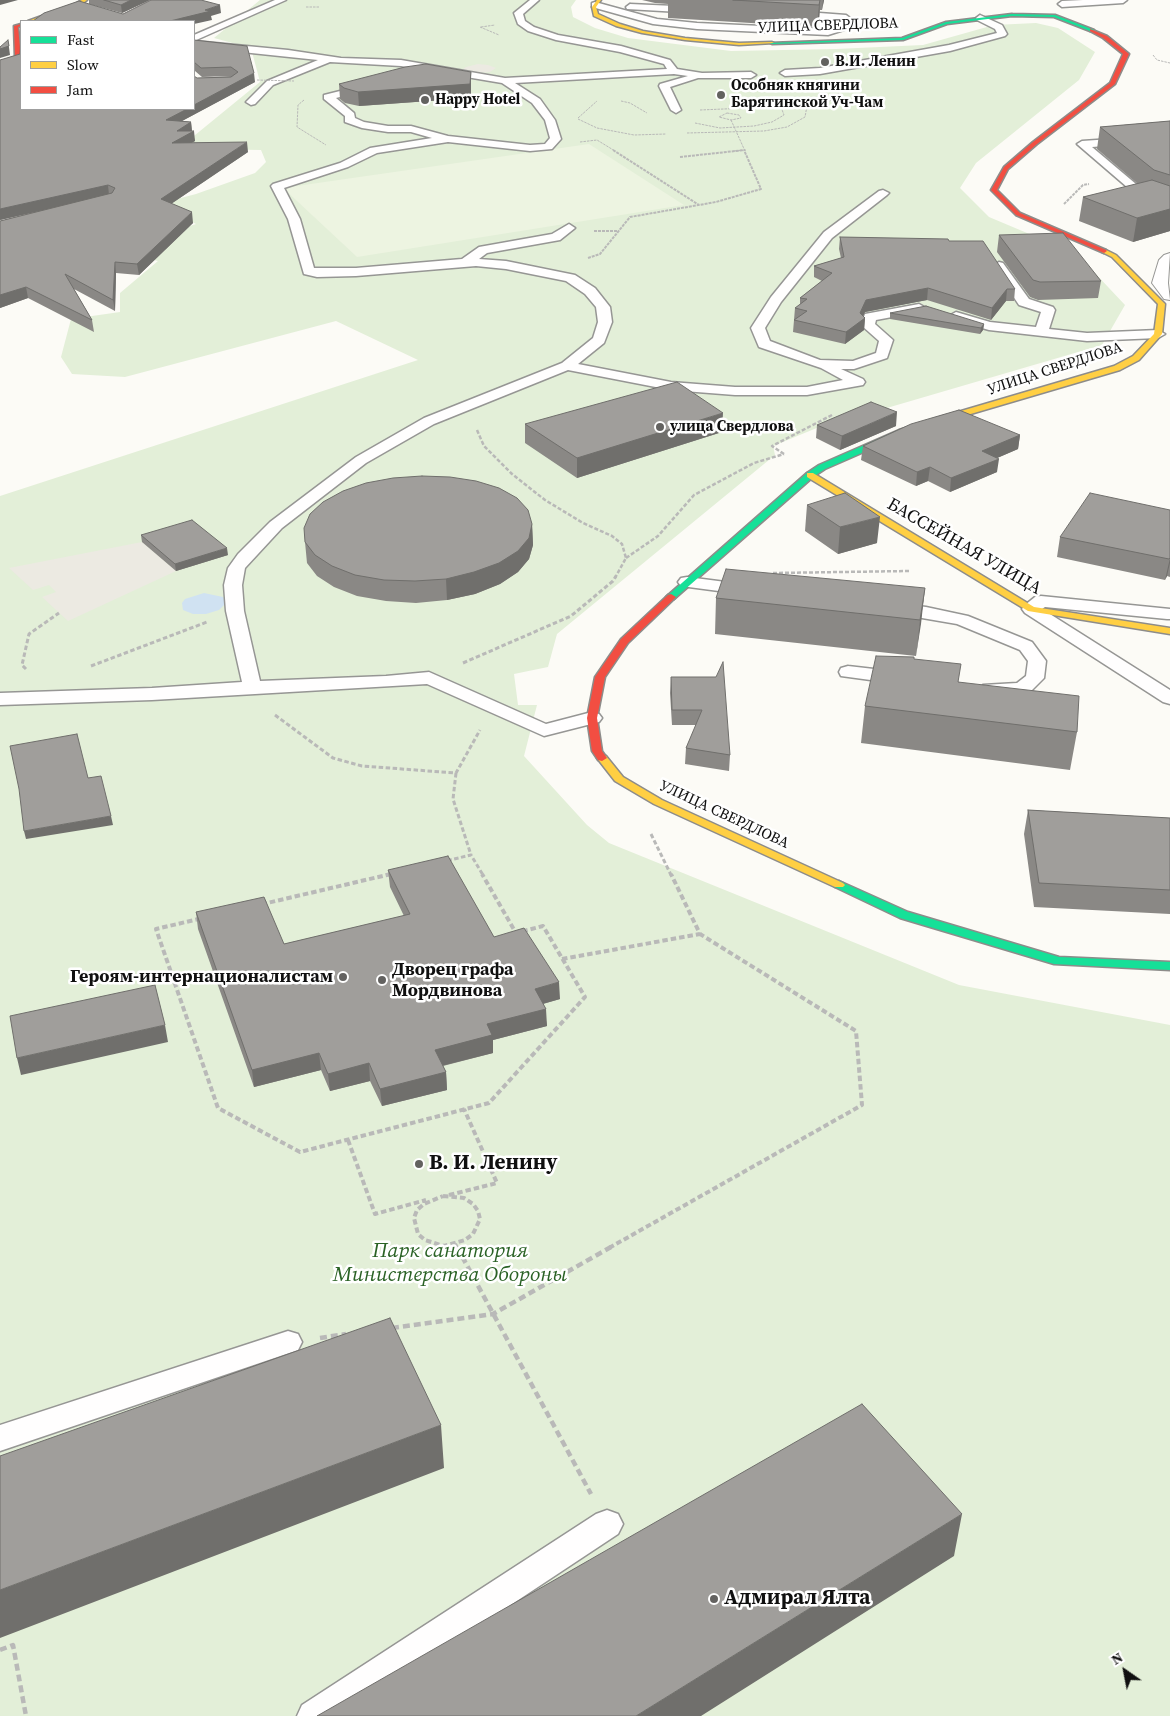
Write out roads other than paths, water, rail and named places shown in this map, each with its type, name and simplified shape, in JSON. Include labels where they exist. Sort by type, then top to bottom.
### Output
[{"type":"main road","name":"УЛИЦА СВЕРДЛОВА","points":[[597,2],[594,8],[596,15],[642,32],[685,39],[739,44],[903,39],[946,23],[1012,15],[1054,16],[1082,25],[1105,37],[1126,54],[1112,84],[1035,143],[1006,168],[994,190],[1018,214],[1114,256],[1162,304],[1164,334],[1136,358],[1117,368],[902,432],[822,467],[810,475],[687,582],[624,641],[600,677],[592,718],[598,750],[619,779],[658,802],[904,915],[1058,961],[1170,966]]},
{"type":"main road","points":[[33,20],[83,4]]},
{"type":"main road","points":[[0,64],[18,58],[19,25]]},
{"type":"main road","name":"БАССЕЙНАЯ УЛИЦА","points":[[810,475],[1031,609],[1170,631]]},
{"type":"street","points":[[1170,258],[1167,260],[1160,283],[1170,295]]},
{"type":"lane","points":[[195,38],[282,0]]},
{"type":"lane","points":[[536,0],[518,13],[521,22],[532,29],[556,37],[621,49],[668,62],[669,67],[674,71]]},
{"type":"lane","points":[[1054,16],[1060,12],[1057,3],[1123,0]]},
{"type":"lane","points":[[597,2],[608,8],[656,22],[697,26],[828,32],[844,27],[846,18],[786,13]]},
{"type":"lane","points":[[608,8],[631,3],[692,10],[710,8]]},
{"type":"lane","points":[[785,73],[820,71],[950,48],[1002,34],[999,27],[980,18]]},
{"type":"lane","points":[[195,44],[329,59],[401,63],[505,80],[674,71],[702,76],[750,75]]},
{"type":"lane","points":[[251,102],[270,82],[329,59]]},
{"type":"lane","points":[[415,75],[455,71]]},
{"type":"lane","points":[[676,110],[664,86],[702,76]]},
{"type":"lane","points":[[381,83],[328,97],[350,115],[349,120],[362,125],[388,129],[411,129],[448,139],[530,148],[548,147],[556,139],[550,120],[536,101],[505,80]]},
{"type":"lane","points":[[1170,138],[1082,144],[1145,197],[1170,206]]},
{"type":"lane","points":[[252,687],[235,611],[233,585],[237,568],[244,558],[276,525],[361,460],[429,421],[567,366],[599,340],[605,322],[603,307],[590,291],[570,278],[506,265],[465,262],[356,272],[317,273],[308,271],[294,219],[277,186],[344,165],[374,150],[448,139]]},
{"type":"lane","points":[[567,366],[672,386],[735,391],[807,391],[858,382],[818,364],[764,344],[758,328],[776,300],[828,235],[883,193]]},
{"type":"lane","points":[[465,262],[482,250],[556,237],[569,228]]},
{"type":"lane","points":[[989,252],[1024,302],[1048,310],[1041,332]]},
{"type":"lane","points":[[818,364],[854,366],[882,355],[886,340],[868,325],[870,318],[926,306],[989,326],[1087,337],[1164,334]]},
{"type":"lane","points":[[687,582],[767,592]]},
{"type":"lane","points":[[1167,614],[1041,601],[1031,609],[1170,698]]},
{"type":"lane","points":[[876,606],[926,612],[962,620],[1026,646],[1038,661],[1036,678],[1023,688],[1005,691],[975,688]]},
{"type":"lane","points":[[848,672],[917,680]]},
{"type":"lane","points":[[0,699],[152,694],[252,687],[386,682],[429,678],[544,730],[592,718]]},
{"type":"lane","points":[[0,1438],[288,1342]]},
{"type":"lane","points":[[314,1716],[607,1524]]},
{"type":"water","points":[[204,593],[223,597],[226,603],[219,610],[206,614],[193,614],[183,610],[182,603],[185,599]]},
{"type":"place","name":"В.И. Ленин","points":[[825,62]]},
{"type":"place","name":"Особняк княгини Барятинской Уч-Чам","points":[[721,95]]},
{"type":"place","name":"Happy Hotel","points":[[425,100]]},
{"type":"place","name":"улица Свердлова","points":[[660,427]]},
{"type":"place","name":"Героям-интернационалистам","points":[[343,977]]},
{"type":"place","name":"Дворец графа Мордвинова","points":[[382,980]]},
{"type":"place","name":"В. И. Ленину","points":[[419,1164]]},
{"type":"place","name":"Адмирал Ялта","points":[[714,1599]]},
{"type":"park label","name":"Парк санатория Министерства Обороны","points":[[450,1264]]}]
